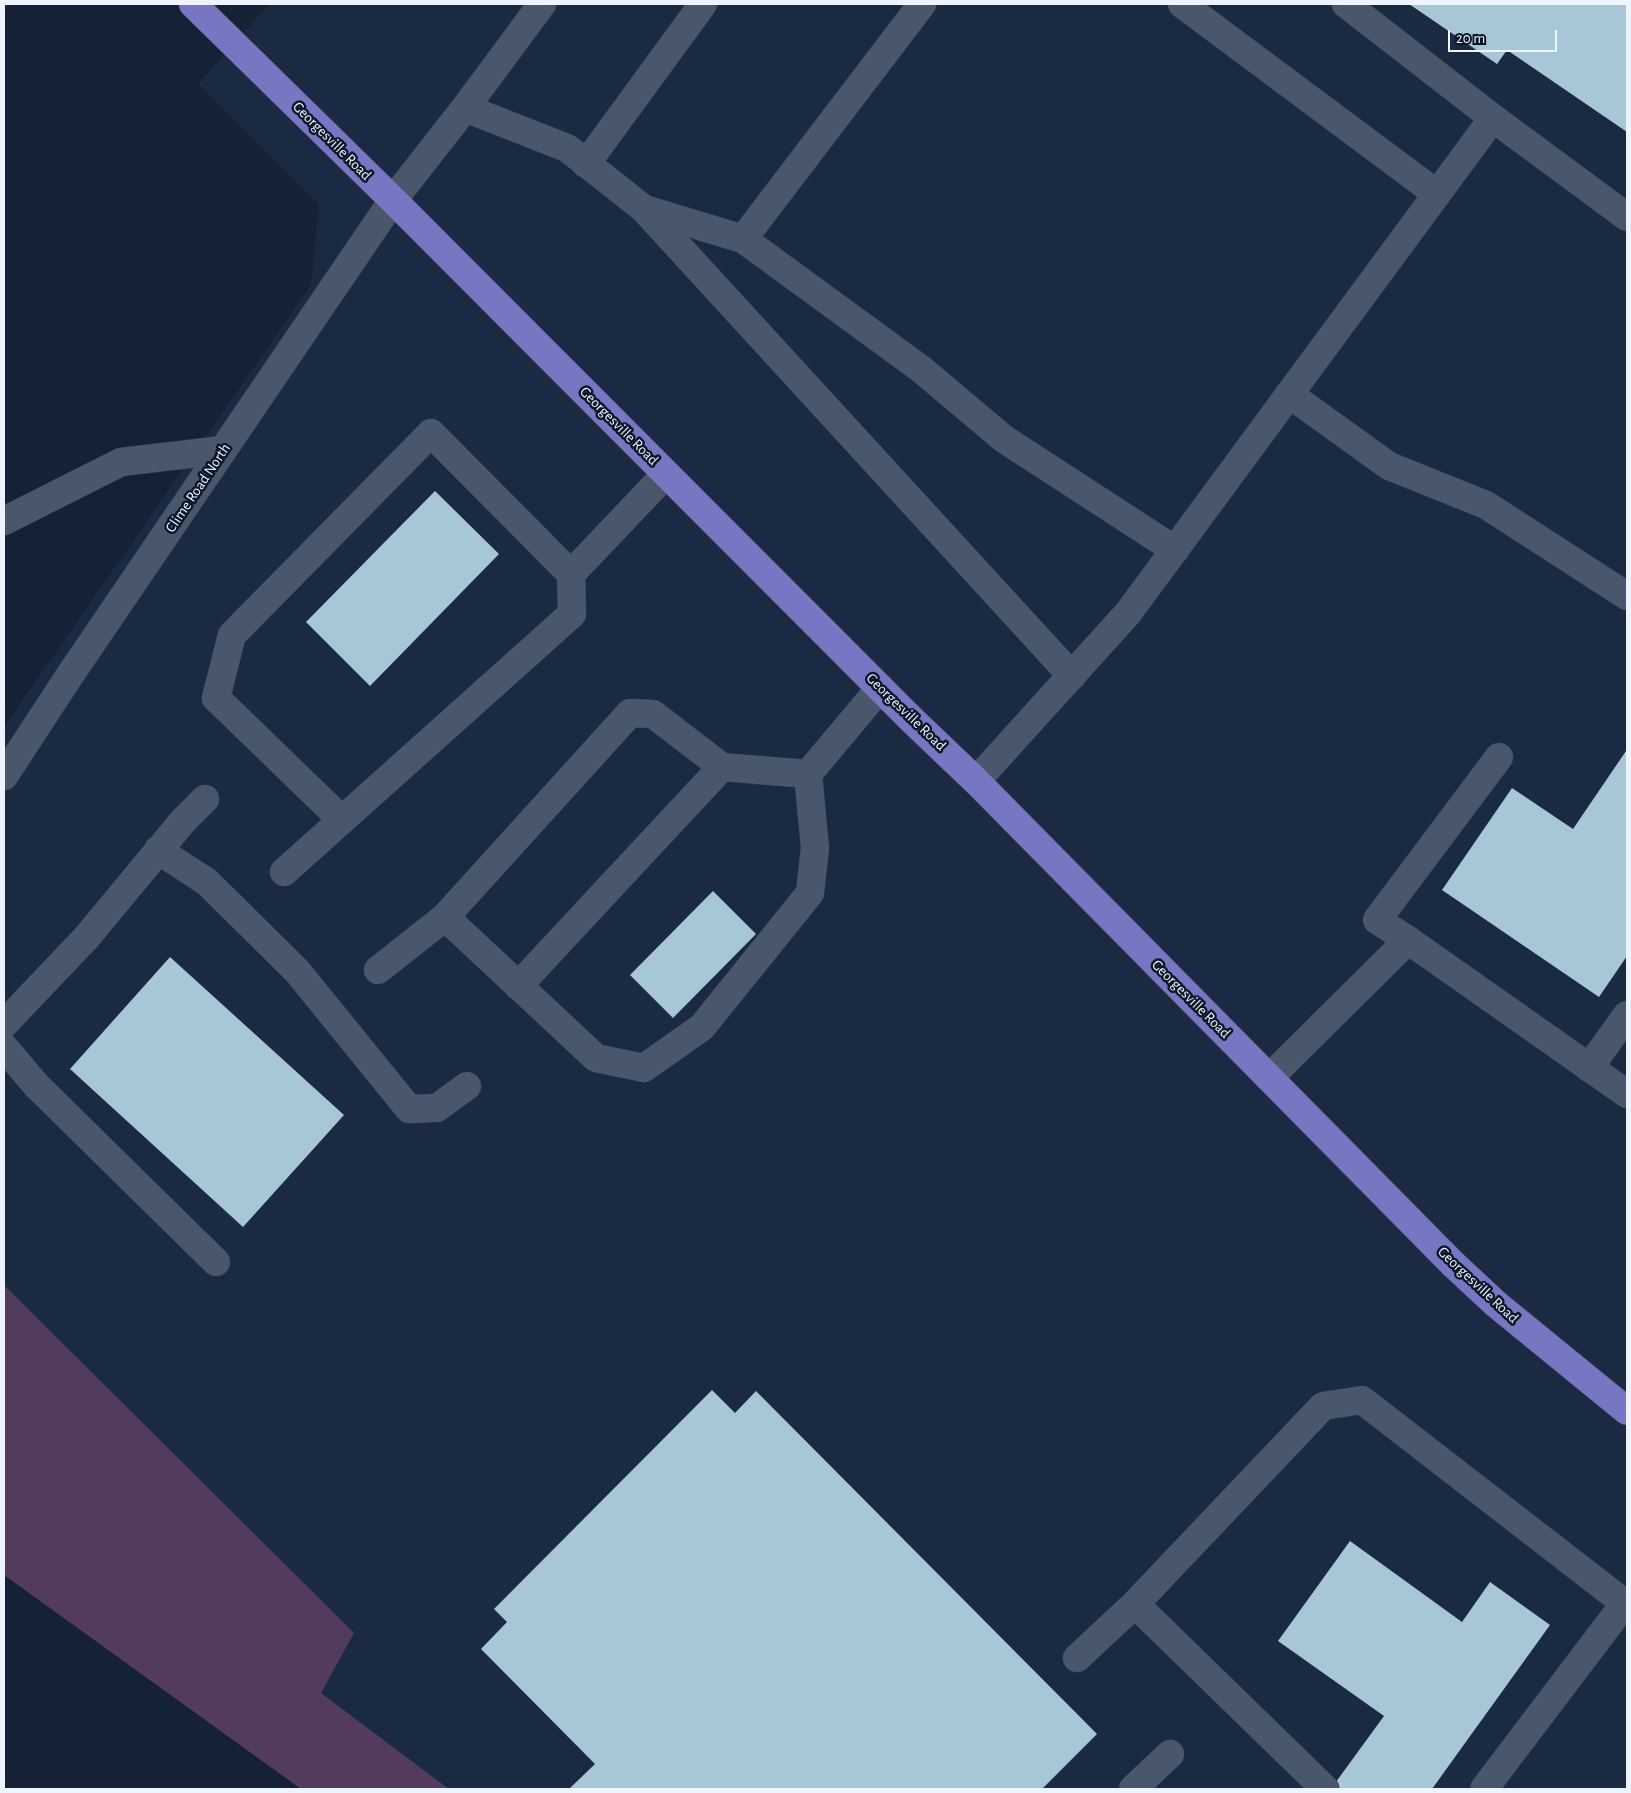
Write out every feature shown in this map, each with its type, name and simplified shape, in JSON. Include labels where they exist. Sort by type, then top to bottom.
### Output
[{"type":"main road","name":"Georgesville Road","points":[[193,4],[393,200],[880,688],[976,780],[1453,1264],[1496,1304],[1627,1411]]},
{"type":"street","name":"Clime Road North","points":[[4,776],[68,678],[393,200],[542,4]]},
{"type":"street","points":[[586,164],[703,4]]},
{"type":"street","points":[[743,239],[922,4]]},
{"type":"street","points":[[1182,4],[1437,194]]},
{"type":"street","points":[[1346,4],[1493,118],[1627,217]]},
{"type":"street","points":[[464,108],[567,148],[644,209],[1072,676]]},
{"type":"street","points":[[976,780],[1128,613],[1493,118]]},
{"type":"street","points":[[644,209],[743,239],[921,369],[1004,439],[1175,550]]},
{"type":"street","points":[[1289,394],[1389,466],[1486,505],[1627,596]]},
{"type":"street","points":[[284,872],[572,614],[571,574],[431,433],[232,634],[216,698],[342,820]]},
{"type":"street","points":[[4,521],[121,462],[223,450]]},
{"type":"street","points":[[571,574],[666,474]]},
{"type":"street","points":[[445,918],[596,1058],[644,1068],[702,1027],[810,893],[815,848],[808,774],[880,688]]},
{"type":"street","points":[[378,970],[445,918],[630,713],[653,714],[722,767],[808,774]]},
{"type":"street","points":[[1499,757],[1377,920],[1627,1094]]},
{"type":"street","points":[[518,986],[722,767]]},
{"type":"street","points":[[4,1024],[86,938],[158,850],[205,799]]},
{"type":"street","points":[[158,850],[207,882],[297,971],[409,1109],[437,1108],[468,1086]]},
{"type":"street","points":[[1269,1078],[1408,940]]},
{"type":"street","points":[[1589,1068],[1627,1015]]},
{"type":"street","points":[[4,1047],[36,1085],[216,1262]]},
{"type":"street","points":[[1077,1658],[1135,1604],[1323,1406],[1362,1400],[1626,1604],[1484,1789]]},
{"type":"street","points":[[1135,1604],[1325,1789]]},
{"type":"street","points":[[1133,1789],[1170,1754]]},
{"type":"shaded area","points":[[269,4],[1627,4],[1627,1789],[449,1789],[320,1693],[4,1285],[4,727],[311,285],[319,204],[198,84]]},
{"type":"shaded area","points":[[4,1285],[354,1633],[321,1693],[449,1789],[301,1789],[4,1575]]},
{"type":"building","points":[[1409,4],[1627,4],[1627,132],[1507,50],[1497,64]]},
{"type":"building","points":[[435,491],[499,554],[370,686],[306,622]]},
{"type":"building","points":[[1626,751],[1627,956],[1599,997],[1442,890],[1512,788],[1573,829]]},
{"type":"building","points":[[713,891],[756,934],[673,1018],[630,975]]},
{"type":"building","points":[[170,957],[344,1115],[243,1227],[70,1069]]},
{"type":"building","points":[[712,1390],[735,1413],[756,1391],[1097,1734],[1042,1789],[569,1789],[595,1764],[481,1649],[507,1622],[494,1609]]},
{"type":"building","points":[[1350,1541],[1462,1622],[1490,1582],[1550,1625],[1432,1789],[1338,1789],[1333,1786],[1384,1716],[1278,1641]]}]
